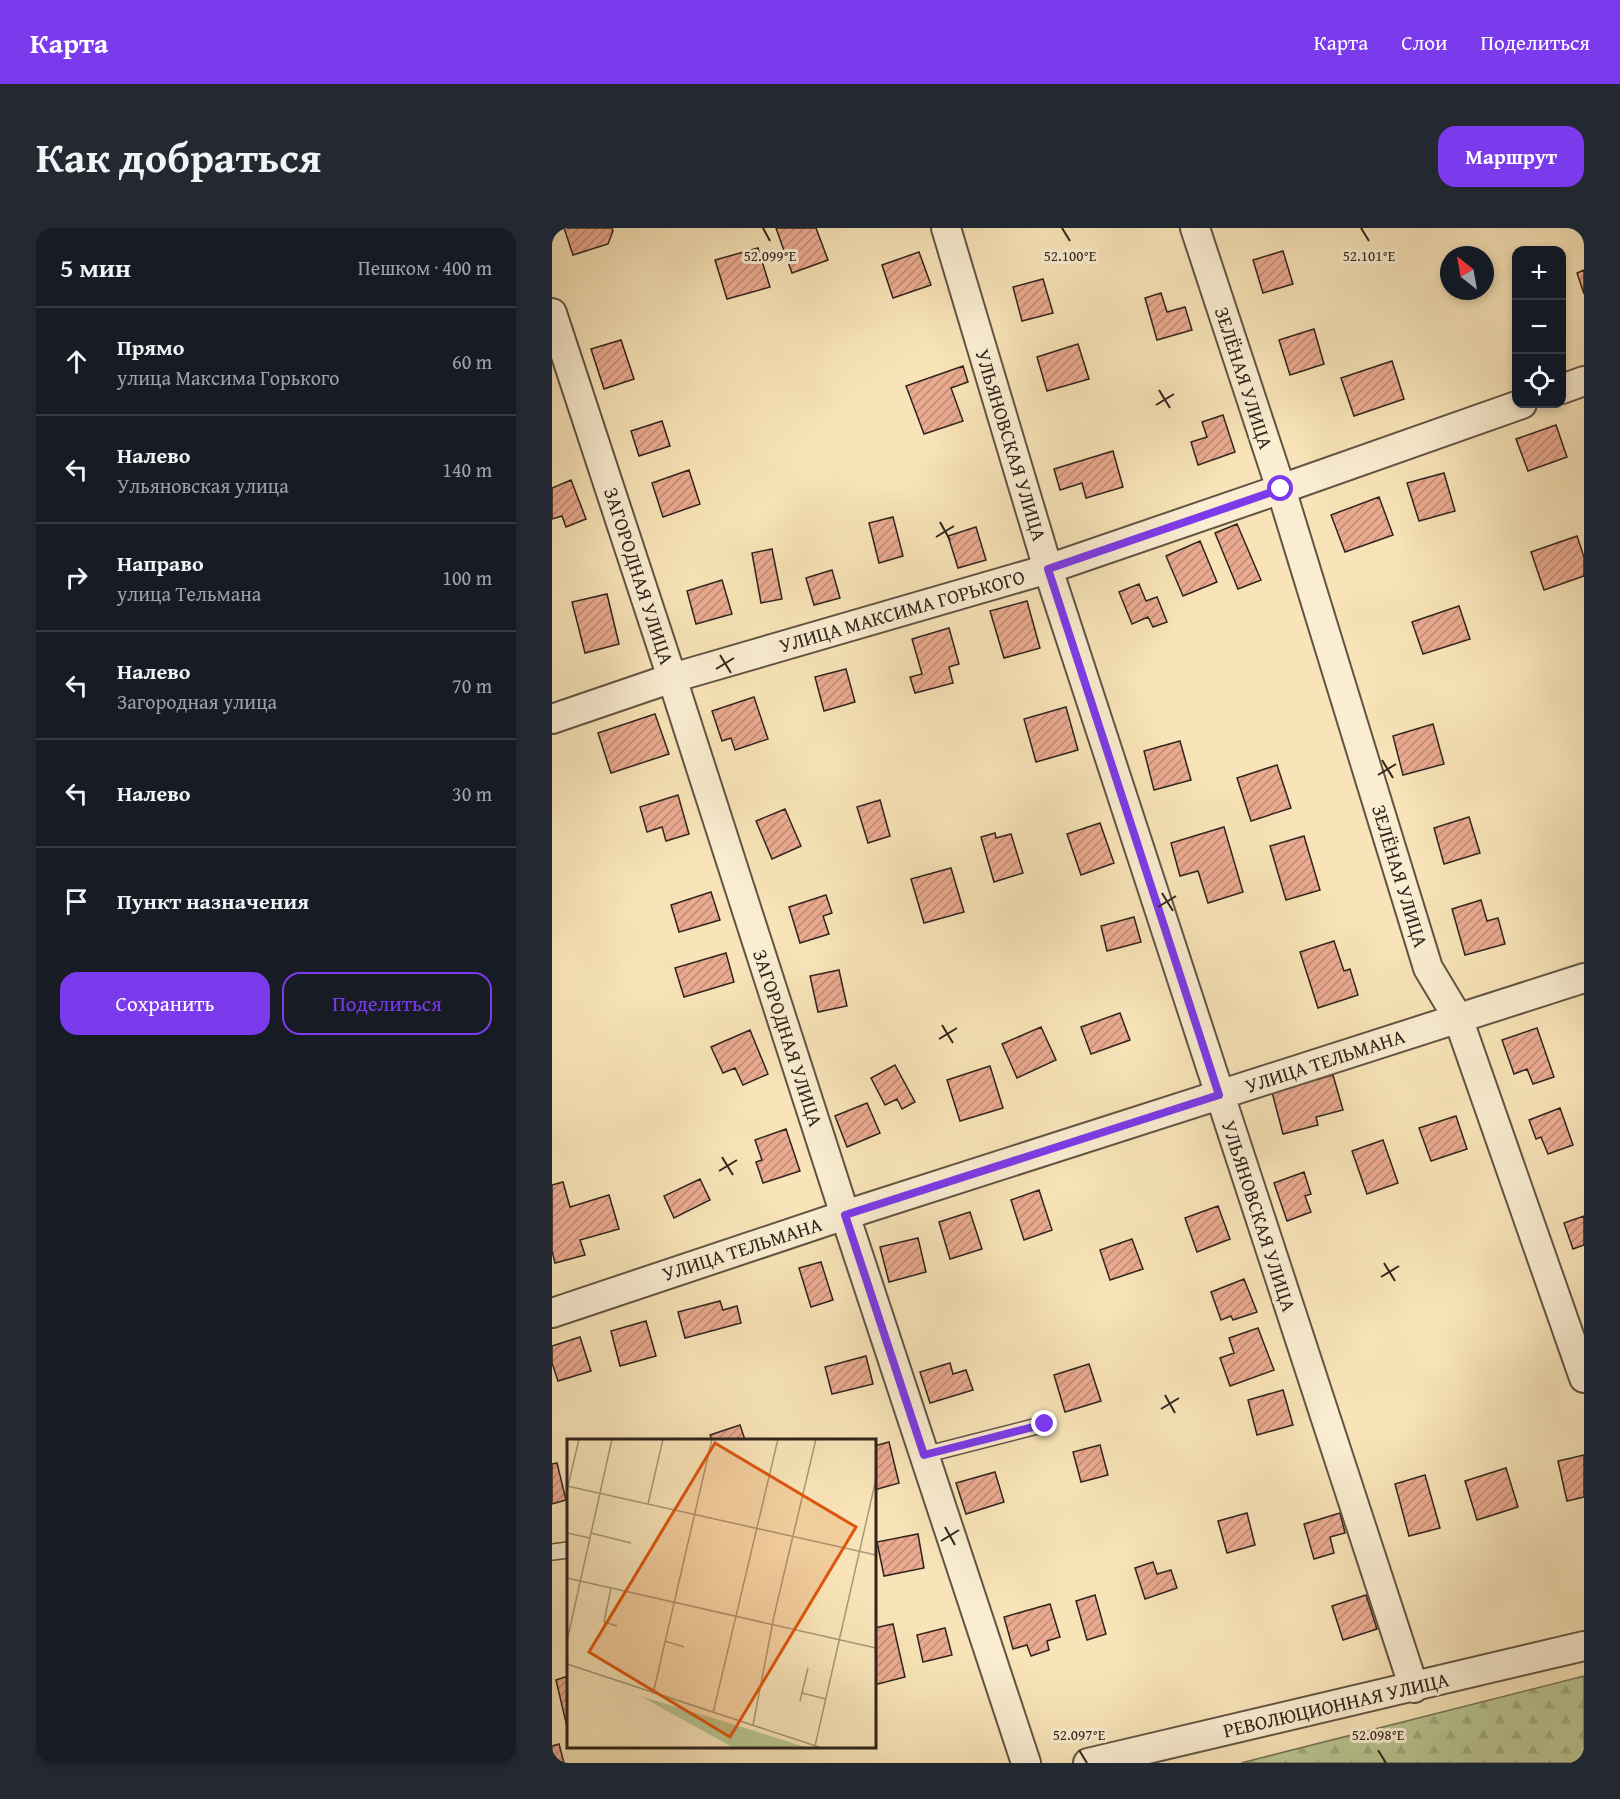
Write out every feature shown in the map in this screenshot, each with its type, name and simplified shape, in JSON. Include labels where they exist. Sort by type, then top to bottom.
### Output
[{"type":"street","name":"УЛЬЯНОВСКАЯ УЛИЦА","points":[[946,228],[1048,569],[1414,1688]]},
{"type":"street","name":"ЗЕЛЁНАЯ УЛИЦА","points":[[1195,228],[1281,489],[1428,968],[1458,1018],[1584,1378]]},
{"type":"street","name":"ЗАГОРОДНАЯ УЛИЦА","points":[[552,313],[1026,1763]]},
{"type":"street","points":[[1566,388],[1584,381]]},
{"type":"street","name":"УЛИЦА МАКСИМА ГОРЬКОГО","points":[[552,719],[672,678],[1048,569],[1512,408]]},
{"type":"street","name":"УЛИЦА ТЕЛЬМАНА","points":[[552,1313],[845,1215],[1584,978]]},
{"type":"street","name":"РЕВОЛЮЦИОННАЯ УЛИЦА","points":[[1088,1763],[1414,1688],[1584,1646]]},
{"type":"lane","points":[[924,1455],[1045,1424]]},
{"type":"lane","points":[[552,1552],[567,1550]]},
{"type":"green space","points":[[1584,1676],[1584,1763],[1241,1763]]},
{"type":"building","points":[[564,228],[612,228],[613,231],[608,244],[573,255]]},
{"type":"building","points":[[776,228],[816,228],[828,260],[792,273]]},
{"type":"building","points":[[758,248],[770,287],[727,299],[715,260]]},
{"type":"building","points":[[1283,251],[1293,284],[1263,293],[1253,260]]},
{"type":"building","points":[[919,252],[931,285],[893,298],[882,265]]},
{"type":"building","points":[[1584,270],[1584,294],[1577,273]]},
{"type":"building","points":[[1043,279],[1053,313],[1022,321],[1013,287]]},
{"type":"building","points":[[1161,293],[1167,312],[1185,307],[1192,330],[1157,340],[1145,298]]},
{"type":"building","points":[[1314,329],[1324,364],[1290,375],[1279,340]]},
{"type":"building","points":[[621,340],[634,379],[604,389],[591,349]]},
{"type":"building","points":[[1078,344],[1089,379],[1047,391],[1037,357]]},
{"type":"building","points":[[1392,361],[1404,399],[1354,416],[1341,378]]},
{"type":"building","points":[[963,366],[968,382],[951,388],[963,421],[924,434],[906,386]]},
{"type":"building","points":[[1223,415],[1235,452],[1198,465],[1191,442],[1207,437],[1202,422]]},
{"type":"building","points":[[662,421],[670,446],[639,456],[631,431]]},
{"type":"building","points":[[1556,425],[1567,457],[1528,471],[1516,439]]},
{"type":"building","points":[[1113,451],[1123,487],[1086,498],[1082,483],[1060,490],[1054,469]]},
{"type":"building","points":[[689,470],[700,504],[663,517],[652,483]]},
{"type":"building","points":[[1444,473],[1455,511],[1419,521],[1407,483]]},
{"type":"building","points":[[571,480],[586,519],[566,527],[562,516],[552,519],[552,488]]},
{"type":"building","points":[[1379,497],[1393,535],[1345,552],[1331,515]]},
{"type":"building","points":[[893,517],[903,556],[879,563],[869,523]]},
{"type":"building","points":[[1237,524],[1261,580],[1238,589],[1215,533]]},
{"type":"building","points":[[976,527],[986,560],[958,568],[948,536]]},
{"type":"building","points":[[1577,536],[1584,557],[1584,576],[1544,590],[1531,552]]},
{"type":"building","points":[[1200,541],[1217,582],[1183,596],[1166,556]]},
{"type":"building","points":[[772,549],[782,599],[761,603],[752,553]]},
{"type":"building","points":[[832,570],[840,598],[814,605],[806,578]]},
{"type":"building","points":[[722,580],[732,614],[696,624],[687,591]]},
{"type":"building","points":[[1139,584],[1146,601],[1157,597],[1167,622],[1153,627],[1148,617],[1132,624],[1119,592]]},
{"type":"building","points":[[607,594],[619,644],[585,653],[572,602]]},
{"type":"building","points":[[1027,601],[1040,648],[1004,658],[990,611]]},
{"type":"building","points":[[1459,606],[1470,639],[1423,654],[1412,622]]},
{"type":"building","points":[[949,628],[959,664],[949,667],[953,683],[915,693],[910,677],[922,674],[912,639]]},
{"type":"building","points":[[846,669],[855,702],[824,711],[815,677]]},
{"type":"building","points":[[754,697],[768,739],[735,750],[731,738],[722,741],[712,711]]},
{"type":"building","points":[[1066,707],[1078,750],[1036,762],[1024,719]]},
{"type":"building","points":[[655,714],[669,754],[611,773],[598,733]]},
{"type":"building","points":[[1433,724],[1444,764],[1403,775],[1393,736]]},
{"type":"building","points":[[1180,741],[1191,780],[1154,790],[1144,751]]},
{"type":"building","points":[[1277,765],[1291,808],[1251,821],[1237,778]]},
{"type":"building","points":[[678,795],[689,834],[666,841],[662,827],[647,832],[640,807]]},
{"type":"building","points":[[880,800],[890,836],[868,843],[857,807]]},
{"type":"building","points":[[785,809],[801,846],[772,859],[756,821]]},
{"type":"building","points":[[1469,817],[1480,853],[1444,864],[1434,828]]},
{"type":"building","points":[[1100,823],[1114,863],[1081,875],[1067,834]]},
{"type":"building","points":[[1224,827],[1243,892],[1208,903],[1198,871],[1180,876],[1171,843]]},
{"type":"building","points":[[995,833],[996,838],[1011,834],[1023,873],[994,882],[981,837]]},
{"type":"building","points":[[1304,836],[1320,890],[1286,900],[1270,846]]},
{"type":"building","points":[[951,868],[964,912],[924,923],[911,879]]},
{"type":"building","points":[[711,892],[720,920],[679,932],[671,905]]},
{"type":"building","points":[[826,895],[832,913],[823,916],[829,934],[800,943],[789,907]]},
{"type":"building","points":[[1481,900],[1487,921],[1498,918],[1505,944],[1465,955],[1452,909]]},
{"type":"building","points":[[1134,917],[1141,942],[1107,951],[1101,926]]},
{"type":"building","points":[[1334,941],[1344,971],[1350,969],[1358,995],[1318,1008],[1300,952]]},
{"type":"building","points":[[726,953],[734,982],[684,997],[675,968]]},
{"type":"building","points":[[839,970],[847,1006],[818,1012],[810,976]]},
{"type":"building","points":[[1120,1013],[1130,1040],[1091,1054],[1081,1027]]},
{"type":"building","points":[[1041,1027],[1056,1060],[1017,1078],[1002,1044]]},
{"type":"building","points":[[1537,1028],[1554,1077],[1533,1084],[1527,1069],[1514,1074],[1502,1040]]},
{"type":"building","points":[[750,1030],[768,1074],[743,1085],[735,1068],[723,1073],[711,1047]]},
{"type":"building","points":[[895,1065],[915,1102],[902,1109],[897,1099],[885,1105],[871,1078]]},
{"type":"building","points":[[990,1066],[1003,1108],[960,1121],[947,1080]]},
{"type":"building","points":[[1333,1075],[1343,1110],[1316,1117],[1318,1125],[1283,1134],[1272,1092]]},
{"type":"building","points":[[867,1103],[880,1133],[847,1147],[835,1116]]},
{"type":"building","points":[[1560,1108],[1573,1145],[1548,1154],[1541,1137],[1536,1139],[1529,1120]]},
{"type":"building","points":[[1456,1116],[1467,1149],[1431,1161],[1419,1128]]},
{"type":"building","points":[[786,1129],[800,1171],[763,1183],[756,1162],[762,1160],[755,1140]]},
{"type":"building","points":[[1383,1140],[1398,1183],[1367,1194],[1352,1151]]},
{"type":"building","points":[[1304,1172],[1311,1194],[1305,1196],[1311,1212],[1287,1221],[1274,1183]]},
{"type":"building","points":[[700,1179],[710,1200],[674,1218],[664,1196]]},
{"type":"building","points":[[563,1182],[570,1207],[609,1195],[619,1229],[580,1240],[585,1255],[555,1263],[552,1251],[552,1185]]},
{"type":"building","points":[[1039,1190],[1052,1230],[1024,1240],[1011,1200]]},
{"type":"building","points":[[1218,1206],[1230,1239],[1197,1252],[1185,1218]]},
{"type":"building","points":[[970,1212],[982,1249],[950,1259],[939,1222]]},
{"type":"building","points":[[1584,1216],[1584,1245],[1573,1249],[1564,1223]]},
{"type":"building","points":[[918,1238],[926,1272],[889,1282],[880,1247]]},
{"type":"building","points":[[1132,1239],[1143,1269],[1110,1280],[1100,1250]]},
{"type":"building","points":[[821,1262],[833,1300],[811,1307],[799,1268]]},
{"type":"building","points":[[1244,1279],[1257,1312],[1233,1320],[1231,1316],[1221,1320],[1211,1292]]},
{"type":"building","points":[[720,1301],[723,1310],[737,1306],[741,1323],[685,1338],[678,1312]]},
{"type":"building","points":[[646,1321],[656,1356],[620,1366],[611,1331]]},
{"type":"building","points":[[1258,1328],[1274,1370],[1230,1386],[1220,1358],[1234,1353],[1229,1338]]},
{"type":"building","points":[[580,1337],[591,1371],[558,1381],[552,1363],[552,1346]]},
{"type":"building","points":[[866,1356],[873,1384],[832,1394],[825,1367]]},
{"type":"building","points":[[950,1363],[953,1374],[966,1370],[973,1390],[930,1403],[920,1372]]},
{"type":"building","points":[[1089,1364],[1101,1401],[1065,1412],[1054,1375]]},
{"type":"building","points":[[1283,1390],[1293,1425],[1257,1435],[1248,1400]]},
{"type":"building","points":[[740,1425],[745,1439],[712,1439],[710,1435]]},
{"type":"building","points":[[889,1442],[899,1483],[876,1489],[876,1445]]},
{"type":"building","points":[[1100,1445],[1108,1475],[1081,1482],[1073,1452]]},
{"type":"building","points":[[1584,1455],[1584,1497],[1567,1501],[1558,1461]]},
{"type":"building","points":[[557,1463],[566,1500],[552,1504],[552,1464]]},
{"type":"building","points":[[1506,1468],[1518,1507],[1477,1520],[1465,1481]]},
{"type":"building","points":[[995,1472],[1004,1502],[966,1514],[956,1483]]},
{"type":"building","points":[[1425,1475],[1440,1528],[1409,1536],[1395,1484]]},
{"type":"building","points":[[1247,1513],[1255,1545],[1227,1553],[1218,1521]]},
{"type":"building","points":[[1340,1513],[1345,1533],[1330,1537],[1334,1553],[1314,1559],[1304,1524]]},
{"type":"building","points":[[918,1534],[924,1568],[884,1576],[877,1542]]},
{"type":"building","points":[[1153,1562],[1157,1574],[1171,1570],[1177,1588],[1145,1599],[1135,1568]]},
{"type":"building","points":[[1095,1595],[1106,1634],[1087,1640],[1076,1601]]},
{"type":"building","points":[[1366,1595],[1377,1629],[1343,1640],[1332,1606]]},
{"type":"building","points":[[1050,1604],[1060,1637],[1047,1641],[1049,1650],[1031,1656],[1027,1645],[1013,1649],[1004,1617]]},
{"type":"building","points":[[893,1624],[905,1677],[876,1684],[876,1628]]},
{"type":"building","points":[[945,1628],[952,1655],[923,1662],[917,1635]]},
{"type":"building","points":[[567,1676],[567,1727],[556,1680]]},
{"type":"building","points":[[559,1744],[564,1763],[552,1763],[552,1746]]},
{"type":"route","points":[[1045,1424],[924,1455],[845,1215],[1219,1095],[1048,569],[1281,489]]}]
